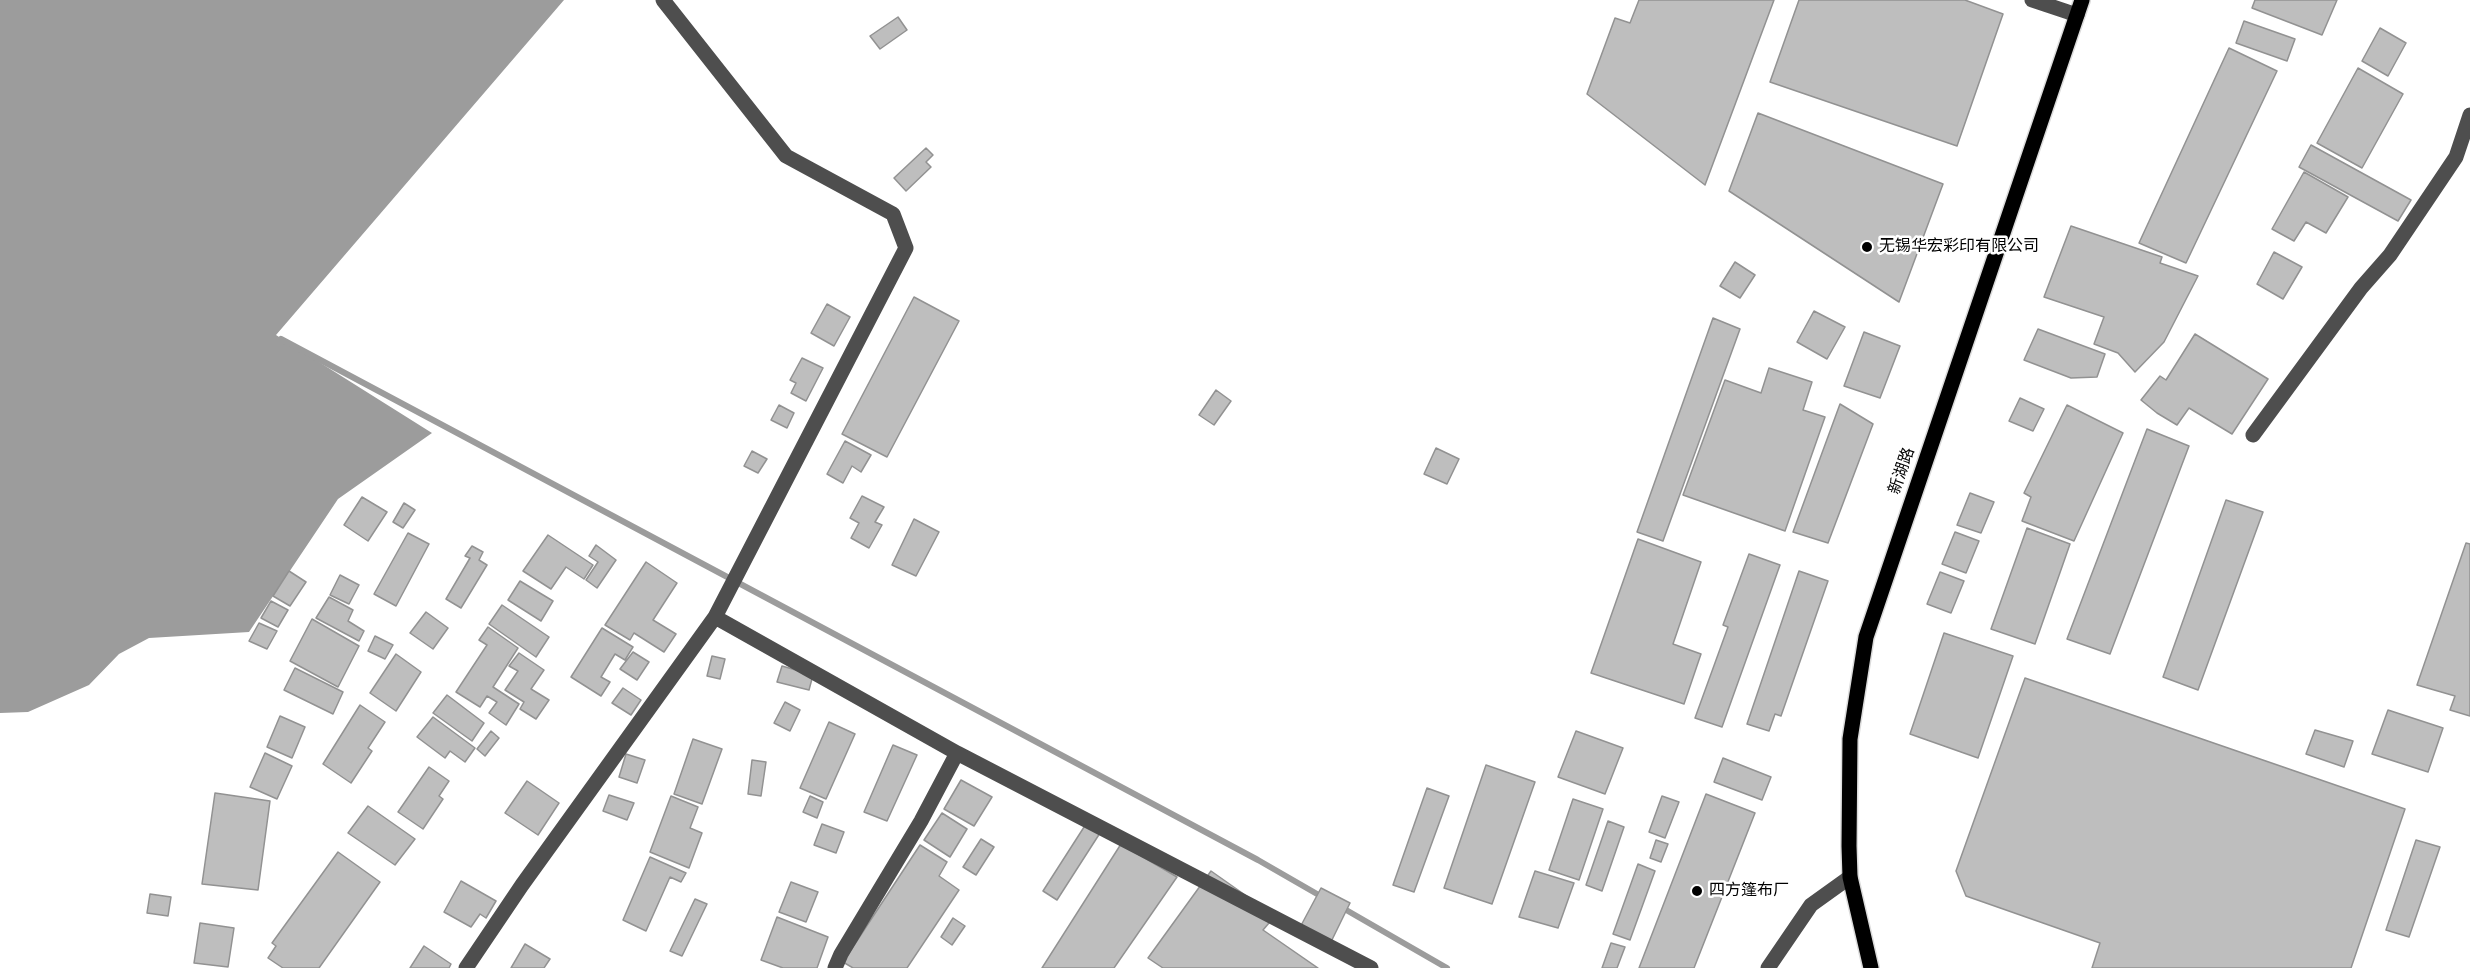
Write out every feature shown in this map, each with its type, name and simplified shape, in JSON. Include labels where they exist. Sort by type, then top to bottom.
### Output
[{"type":"main road","name":"新湖路","points":[[1871,968],[1851,877],[1850,739],[1866,637],[2082,0]]},
{"type":"street","points":[[466,968],[522,885],[718,612],[906,248],[893,214],[786,156],[663,0]]},
{"type":"street","points":[[2032,0],[2077,15]]},
{"type":"street","points":[[2253,435],[2361,288],[2390,255],[2456,157],[2470,114]]},
{"type":"street","points":[[718,612],[957,753],[1371,968]]},
{"type":"street","points":[[835,968],[841,954],[921,821],[957,753]]},
{"type":"street","points":[[1768,968],[1811,905],[1851,877]]},
{"type":"shaded area","points":[[0,0],[564,0],[276,335],[432,433],[338,499],[249,632],[149,638],[119,654],[89,685],[28,712],[0,713]]},
{"type":"building","points":[[1639,0],[1774,0],[1705,185],[1587,94],[1615,18],[1630,23]]},
{"type":"building","points":[[1799,0],[1965,0],[2003,14],[1957,146],[1770,82]]},
{"type":"building","points":[[2255,0],[2337,0],[2322,35],[2252,8]]},
{"type":"building","points":[[898,17],[907,30],[880,49],[870,36]]},
{"type":"building","points":[[2244,21],[2295,39],[2287,61],[2236,43]]},
{"type":"building","points":[[2380,28],[2406,43],[2388,76],[2362,61]]},
{"type":"building","points":[[2229,48],[2277,71],[2186,263],[2139,243]]},
{"type":"building","points":[[2358,68],[2403,94],[2362,168],[2317,143]]},
{"type":"building","name":"无锡华宏彩印有限公司","points":[[1758,113],[1943,184],[1899,302],[1729,191]]},
{"type":"building","points":[[2311,145],[2411,200],[2398,221],[2299,167]]},
{"type":"building","points":[[926,148],[933,155],[926,162],[931,167],[906,191],[894,178]]},
{"type":"building","points":[[2304,172],[2348,197],[2326,233],[2306,222],[2294,241],[2272,229]]},
{"type":"building","points":[[2071,226],[2162,257],[2160,263],[2198,276],[2164,342],[2135,372],[2118,353],[2094,344],[2104,317],[2044,297]]},
{"type":"building","points":[[2274,252],[2302,267],[2283,299],[2257,284]]},
{"type":"building","points":[[1735,262],[1755,275],[1740,298],[1720,286]]},
{"type":"building","points":[[914,297],[959,321],[887,457],[842,434]]},
{"type":"building","points":[[827,304],[850,317],[834,346],[811,333]]},
{"type":"building","points":[[1814,311],[1845,327],[1827,359],[1797,342]]},
{"type":"building","points":[[1713,318],[1740,329],[1663,541],[1637,532]]},
{"type":"building","points":[[2038,329],[2105,354],[2097,377],[2071,378],[2024,360]]},
{"type":"building","points":[[1864,332],[1900,346],[1880,398],[1844,386]]},
{"type":"building","points":[[2195,334],[2268,379],[2232,434],[2189,408],[2177,425],[2141,400],[2160,376],[2166,380]]},
{"type":"building","points":[[802,358],[823,368],[806,401],[791,393],[796,383],[790,380]]},
{"type":"building","points":[[1769,368],[1812,382],[1803,410],[1825,417],[1785,531],[1683,495],[1725,380],[1761,393]]},
{"type":"building","points":[[1216,390],[1231,401],[1214,425],[1199,415]]},
{"type":"building","points":[[2020,398],[2044,409],[2033,431],[2009,421]]},
{"type":"building","points":[[1840,404],[1873,424],[1828,543],[1793,532]]},
{"type":"building","points":[[779,405],[794,413],[787,428],[771,420]]},
{"type":"building","points":[[2067,405],[2123,433],[2074,541],[2022,521],[2031,497],[2024,493]]},
{"type":"building","points":[[2147,429],[2189,446],[2110,654],[2067,639]]},
{"type":"building","points":[[845,441],[871,455],[861,472],[852,466],[843,483],[827,474]]},
{"type":"building","points":[[1436,448],[1459,459],[1447,484],[1424,474]]},
{"type":"building","points":[[752,451],[767,459],[758,473],[744,466]]},
{"type":"building","points":[[1970,493],[1994,502],[1981,533],[1957,525]]},
{"type":"building","points":[[862,496],[884,507],[875,522],[882,525],[869,548],[851,538],[859,523],[850,518]]},
{"type":"building","points":[[362,497],[387,512],[368,541],[344,525]]},
{"type":"building","points":[[2226,500],[2263,512],[2198,690],[2163,677]]},
{"type":"building","points":[[404,503],[415,510],[403,528],[393,522]]},
{"type":"building","points":[[914,519],[939,532],[916,576],[892,565]]},
{"type":"building","points":[[2027,528],[2070,544],[2035,644],[1991,629]]},
{"type":"building","points":[[1955,532],[1979,541],[1966,573],[1942,564]]},
{"type":"building","points":[[408,533],[429,544],[396,606],[374,594]]},
{"type":"building","points":[[548,535],[593,565],[584,579],[566,567],[551,589],[523,571]]},
{"type":"building","points":[[1638,539],[1701,562],[1673,644],[1701,654],[1684,704],[1591,673]]},
{"type":"building","points":[[2466,543],[2470,544],[2470,716],[2450,710],[2455,696],[2417,685]]},
{"type":"building","points":[[596,545],[616,560],[597,588],[586,580],[598,562],[589,556]]},
{"type":"building","points":[[472,546],[483,552],[479,560],[487,565],[461,608],[446,599],[470,558],[465,556]]},
{"type":"building","points":[[1749,554],[1780,565],[1722,727],[1695,718],[1728,627],[1723,625]]},
{"type":"building","points":[[646,562],[677,583],[653,620],[676,634],[664,652],[634,633],[630,640],[605,625]]},
{"type":"building","points":[[289,571],[306,582],[290,606],[273,596]]},
{"type":"building","points":[[1799,571],[1828,581],[1781,716],[1775,714],[1769,731],[1747,724]]},
{"type":"building","points":[[1940,572],[1964,581],[1951,613],[1927,604]]},
{"type":"building","points":[[340,575],[359,585],[349,604],[330,595]]},
{"type":"building","points":[[520,581],[553,601],[541,621],[508,600]]},
{"type":"building","points":[[329,597],[353,610],[348,621],[364,631],[359,641],[316,618]]},
{"type":"building","points":[[271,601],[288,610],[278,627],[261,618]]},
{"type":"building","points":[[502,605],[549,637],[536,657],[489,624]]},
{"type":"building","points":[[426,612],[448,628],[433,649],[410,633]]},
{"type":"building","points":[[312,619],[359,646],[338,687],[290,661]]},
{"type":"building","points":[[259,623],[277,631],[267,649],[249,641]]},
{"type":"building","points":[[488,627],[518,648],[493,687],[519,704],[506,725],[489,713],[497,702],[487,696],[480,707],[456,692],[487,645],[479,640]]},
{"type":"building","points":[[602,628],[633,647],[625,660],[615,654],[601,677],[610,682],[601,696],[571,677]]},
{"type":"building","points":[[1944,633],[2013,656],[1978,758],[1910,734]]},
{"type":"building","points":[[375,636],[393,645],[385,659],[368,651]]},
{"type":"building","points":[[633,652],[649,662],[637,680],[620,669]]},
{"type":"building","points":[[519,653],[544,670],[531,689],[549,700],[536,719],[520,709],[524,702],[505,690],[518,671],[509,666]]},
{"type":"building","points":[[396,654],[421,672],[396,711],[370,693]]},
{"type":"building","points":[[712,656],[725,659],[720,679],[707,676]]},
{"type":"building","points":[[782,666],[813,675],[809,690],[777,682]]},
{"type":"building","points":[[295,668],[343,692],[333,714],[284,690]]},
{"type":"building","points":[[2025,678],[2405,809],[2351,968],[2092,968],[2100,943],[1966,896],[1956,871]]},
{"type":"building","points":[[623,688],[641,700],[631,715],[612,703]]},
{"type":"building","points":[[447,695],[484,723],[472,741],[433,713]]},
{"type":"building","points":[[785,702],[800,710],[790,731],[774,723]]},
{"type":"building","points":[[360,705],[385,722],[368,748],[372,751],[351,783],[323,764]]},
{"type":"building","points":[[2388,710],[2443,728],[2428,772],[2372,754]]},
{"type":"building","points":[[280,716],[305,727],[292,758],[267,747]]},
{"type":"building","points":[[433,717],[475,748],[465,762],[450,751],[445,758],[417,737]]},
{"type":"building","points":[[829,722],[855,734],[826,799],[800,788]]},
{"type":"building","points":[[2315,730],[2353,741],[2344,767],[2306,754]]},
{"type":"building","points":[[491,731],[499,738],[485,756],[477,749]]},
{"type":"building","points":[[1576,731],[1623,748],[1605,794],[1558,777]]},
{"type":"building","points":[[693,739],[722,749],[702,804],[674,794]]},
{"type":"building","points":[[893,745],[917,755],[887,821],[864,812]]},
{"type":"building","points":[[265,753],[292,766],[277,799],[250,787]]},
{"type":"building","points":[[626,754],[645,760],[637,783],[619,777]]},
{"type":"building","points":[[1723,758],[1771,777],[1762,800],[1714,782]]},
{"type":"building","points":[[752,760],[766,762],[761,796],[748,794]]},
{"type":"building","points":[[1486,765],[1535,782],[1492,904],[1444,888]]},
{"type":"building","points":[[429,767],[449,781],[439,796],[443,799],[423,829],[398,812]]},
{"type":"building","points":[[961,780],[992,797],[974,826],[944,809]]},
{"type":"building","points":[[527,781],[559,803],[538,835],[505,813]]},
{"type":"building","points":[[1427,788],[1449,796],[1414,892],[1393,885]]},
{"type":"building","points":[[215,793],[270,801],[258,890],[202,884]]},
{"type":"building","name":"四方篷布厂","points":[[1706,794],[1755,813],[1694,968],[1639,968]]},
{"type":"building","points":[[609,795],[634,803],[627,820],[603,811]]},
{"type":"building","points":[[671,796],[698,807],[690,828],[702,833],[689,868],[650,852]]},
{"type":"building","points":[[810,796],[823,802],[817,818],[803,812]]},
{"type":"building","points":[[1662,796],[1679,802],[1665,838],[1649,832]]},
{"type":"building","points":[[1573,799],[1603,809],[1579,880],[1549,870]]},
{"type":"building","points":[[368,806],[415,839],[395,865],[348,833]]},
{"type":"building","points":[[942,813],[967,829],[950,857],[924,840]]},
{"type":"building","points":[[1608,821],[1624,827],[1602,891],[1586,885]]},
{"type":"building","points":[[822,824],[844,832],[836,853],[814,845]]},
{"type":"building","points":[[1086,824],[1100,833],[1057,900],[1043,891]]},
{"type":"building","points":[[981,839],[994,847],[976,875],[963,867]]},
{"type":"building","points":[[1656,840],[1668,844],[1661,862],[1650,858]]},
{"type":"building","points":[[2416,840],[2440,847],[2409,937],[2386,930]]},
{"type":"building","points":[[1121,844],[1177,877],[1114,968],[1042,968]]},
{"type":"building","points":[[920,845],[947,862],[939,876],[959,890],[907,968],[853,968],[843,962]]},
{"type":"building","points":[[338,852],[380,882],[319,968],[283,968],[268,958],[276,946],[272,943]]},
{"type":"building","points":[[650,857],[686,873],[681,882],[670,877],[646,931],[623,920]]},
{"type":"building","points":[[1638,864],[1655,871],[1630,940],[1613,934]]},
{"type":"building","points":[[1211,871],[1275,916],[1263,930],[1318,968],[1163,968],[1148,958]]},
{"type":"building","points":[[1535,871],[1574,883],[1558,928],[1519,917]]},
{"type":"building","points":[[461,881],[496,901],[486,918],[480,914],[471,927],[444,912]]},
{"type":"building","points":[[791,882],[818,892],[806,922],[779,912]]},
{"type":"building","points":[[1321,888],[1350,903],[1328,948],[1297,933]]},
{"type":"building","points":[[150,894],[171,897],[168,916],[147,913]]},
{"type":"building","points":[[695,899],[707,904],[682,956],[670,951]]},
{"type":"building","points":[[777,917],[828,937],[817,968],[783,968],[761,960]]},
{"type":"building","points":[[953,918],[965,926],[952,945],[941,937]]},
{"type":"building","points":[[200,923],[234,928],[228,967],[194,963]]},
{"type":"building","points":[[1611,943],[1625,947],[1617,968],[1602,968]]},
{"type":"building","points":[[525,944],[550,959],[544,968],[511,968]]},
{"type":"building","points":[[424,946],[451,964],[449,968],[410,968]]},
{"type":"waterway","points":[[281,339],[1258,860],[1324,898]]},
{"type":"waterway","points":[[1341,907],[1447,968]]},
{"type":"place","name":"无锡华宏彩印有限公司","points":[[1867,247]]},
{"type":"place","name":"四方篷布厂","points":[[1697,891]]}]
